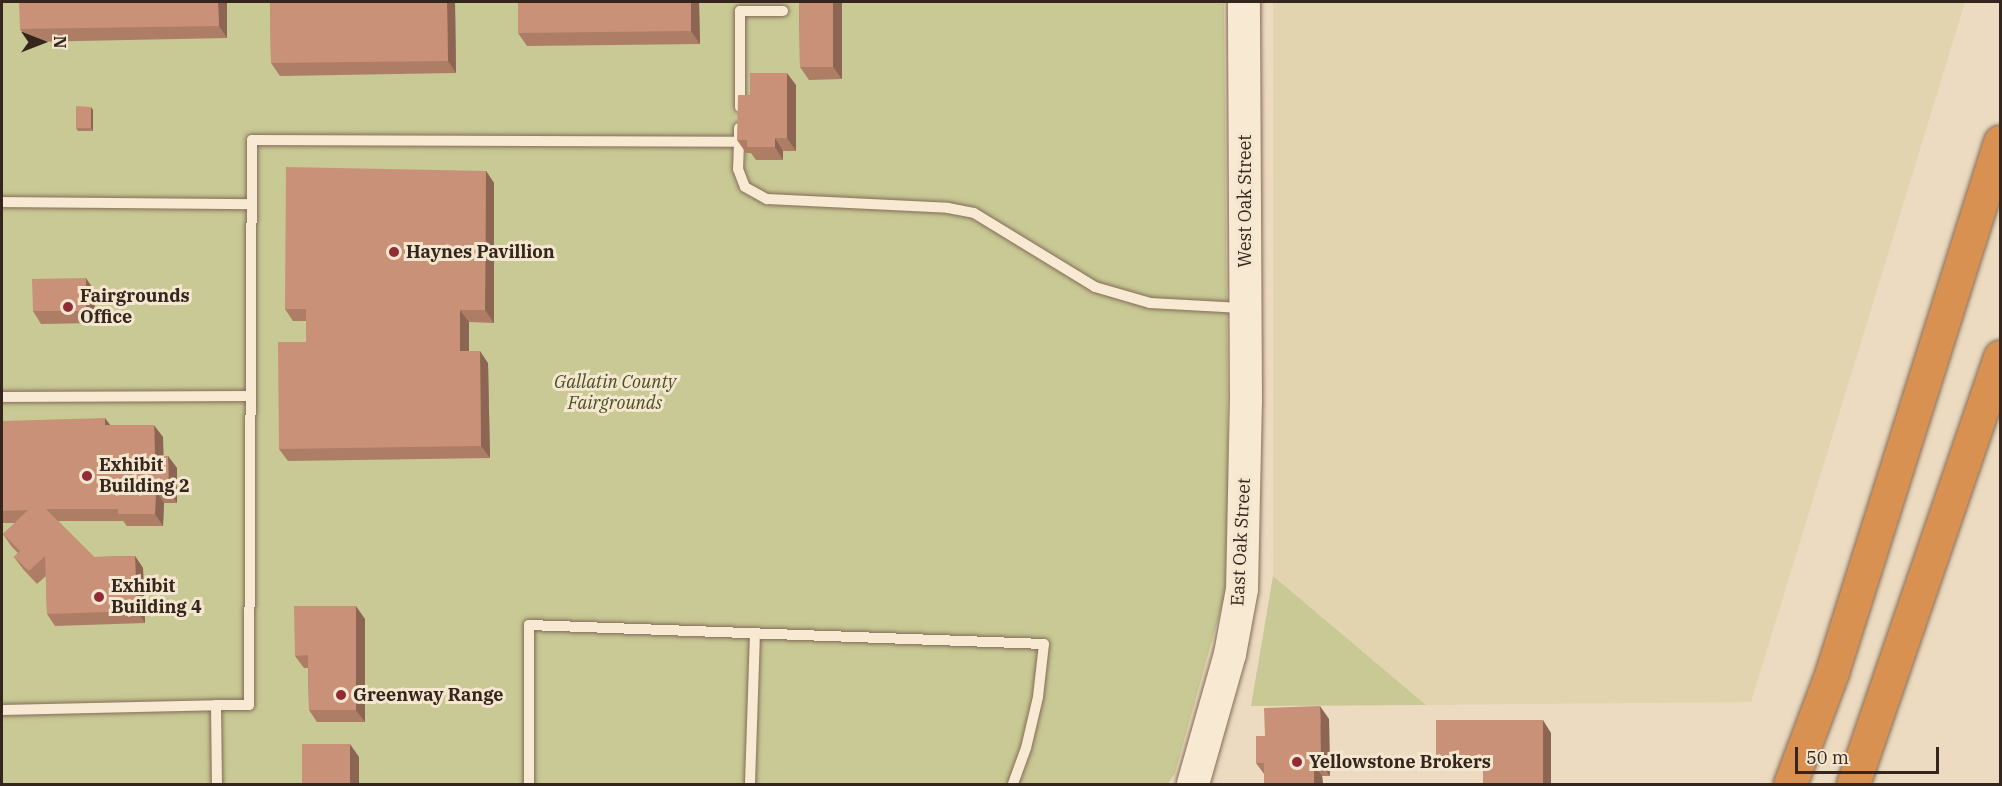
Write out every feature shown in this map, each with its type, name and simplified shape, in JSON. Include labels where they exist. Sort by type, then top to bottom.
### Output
[{"type":"highway","points":[[1790,784],[1832,672],[2001,142]]},
{"type":"highway","points":[[1852,784],[2001,357]]},
{"type":"street","name":"West Oak Street","points":[[1244,2],[1246,401]]},
{"type":"street","name":"East Oak Street","points":[[1193,784],[1230,654],[1242,589],[1246,401]]},
{"type":"lane","points":[[783,11],[740,6],[738,169],[745,187],[767,199],[948,208],[975,213],[1095,287],[1150,303],[1246,309]]},
{"type":"lane","points":[[2,710],[249,705],[252,140],[740,142]]},
{"type":"lane","points":[[2,202],[252,204]]},
{"type":"lane","points":[[2,397],[251,396]]},
{"type":"lane","points":[[529,784],[529,625],[1044,644],[1038,697],[1026,748],[1012,784]]},
{"type":"lane","points":[[750,784],[755,633]]},
{"type":"lane","points":[[216,705],[217,784]]},
{"type":"shaded area","points":[[1273,2],[1965,2],[1751,702],[1426,705],[1273,576]]},
{"type":"green space","name":"Gallatin County Fairgrounds","points":[[2,2],[1224,2],[1229,580],[1175,773],[1168,784],[2,784]]},
{"type":"green space","points":[[1273,576],[1426,705],[1251,706]]},
{"type":"building","points":[[19,2],[218,2],[219,26],[20,29]]},
{"type":"building","points":[[270,2],[447,2],[448,61],[271,63]]},
{"type":"building","points":[[518,2],[691,2],[691,31],[518,33]]},
{"type":"building","points":[[799,2],[833,2],[833,67],[800,67]]},
{"type":"building","points":[[750,73],[787,73],[787,138],[775,138],[775,147],[747,147],[747,140],[737,140],[738,95],[750,95]]},
{"type":"building","points":[[76,106],[91,107],[91,128],[76,128]]},
{"type":"building","points":[[286,167],[486,171],[485,310],[460,310],[460,351],[480,351],[481,446],[279,449],[278,342],[306,342],[306,309],[285,309]]},
{"type":"building","points":[[86,278],[86,311],[33,311],[32,279]]},
{"type":"building","points":[[105,418],[105,425],[154,425],[155,456],[168,456],[169,491],[156,491],[155,514],[118,514],[118,509],[46,509],[94,557],[135,556],[137,611],[47,614],[45,556],[29,571],[14,557],[20,551],[3,534],[28,510],[2,511],[2,421]]},
{"type":"building","name":"Greenway Range","points":[[294,606],[356,606],[356,710],[309,710],[308,655],[295,656]]},
{"type":"building","name":"Yellowstone Brokers","points":[[1320,706],[1321,763],[1314,764],[1314,784],[1264,784],[1264,763],[1256,763],[1256,736],[1265,736],[1264,708]]},
{"type":"building","points":[[1436,720],[1543,720],[1543,784],[1483,784],[1483,755],[1436,755]]},
{"type":"building","points":[[302,744],[350,744],[350,784],[302,784]]},
{"type":"place","name":"Haynes Pavillion","points":[[394,252]]},
{"type":"place","name":"Fairgrounds Office","points":[[68,307]]},
{"type":"place","name":"Exhibit Building 2","points":[[87,476]]},
{"type":"place","name":"Exhibit Building 4","points":[[99,597]]},
{"type":"place","name":"Greenway Range","points":[[341,695]]},
{"type":"place","name":"Yellowstone Brokers","points":[[1297,762]]}]
